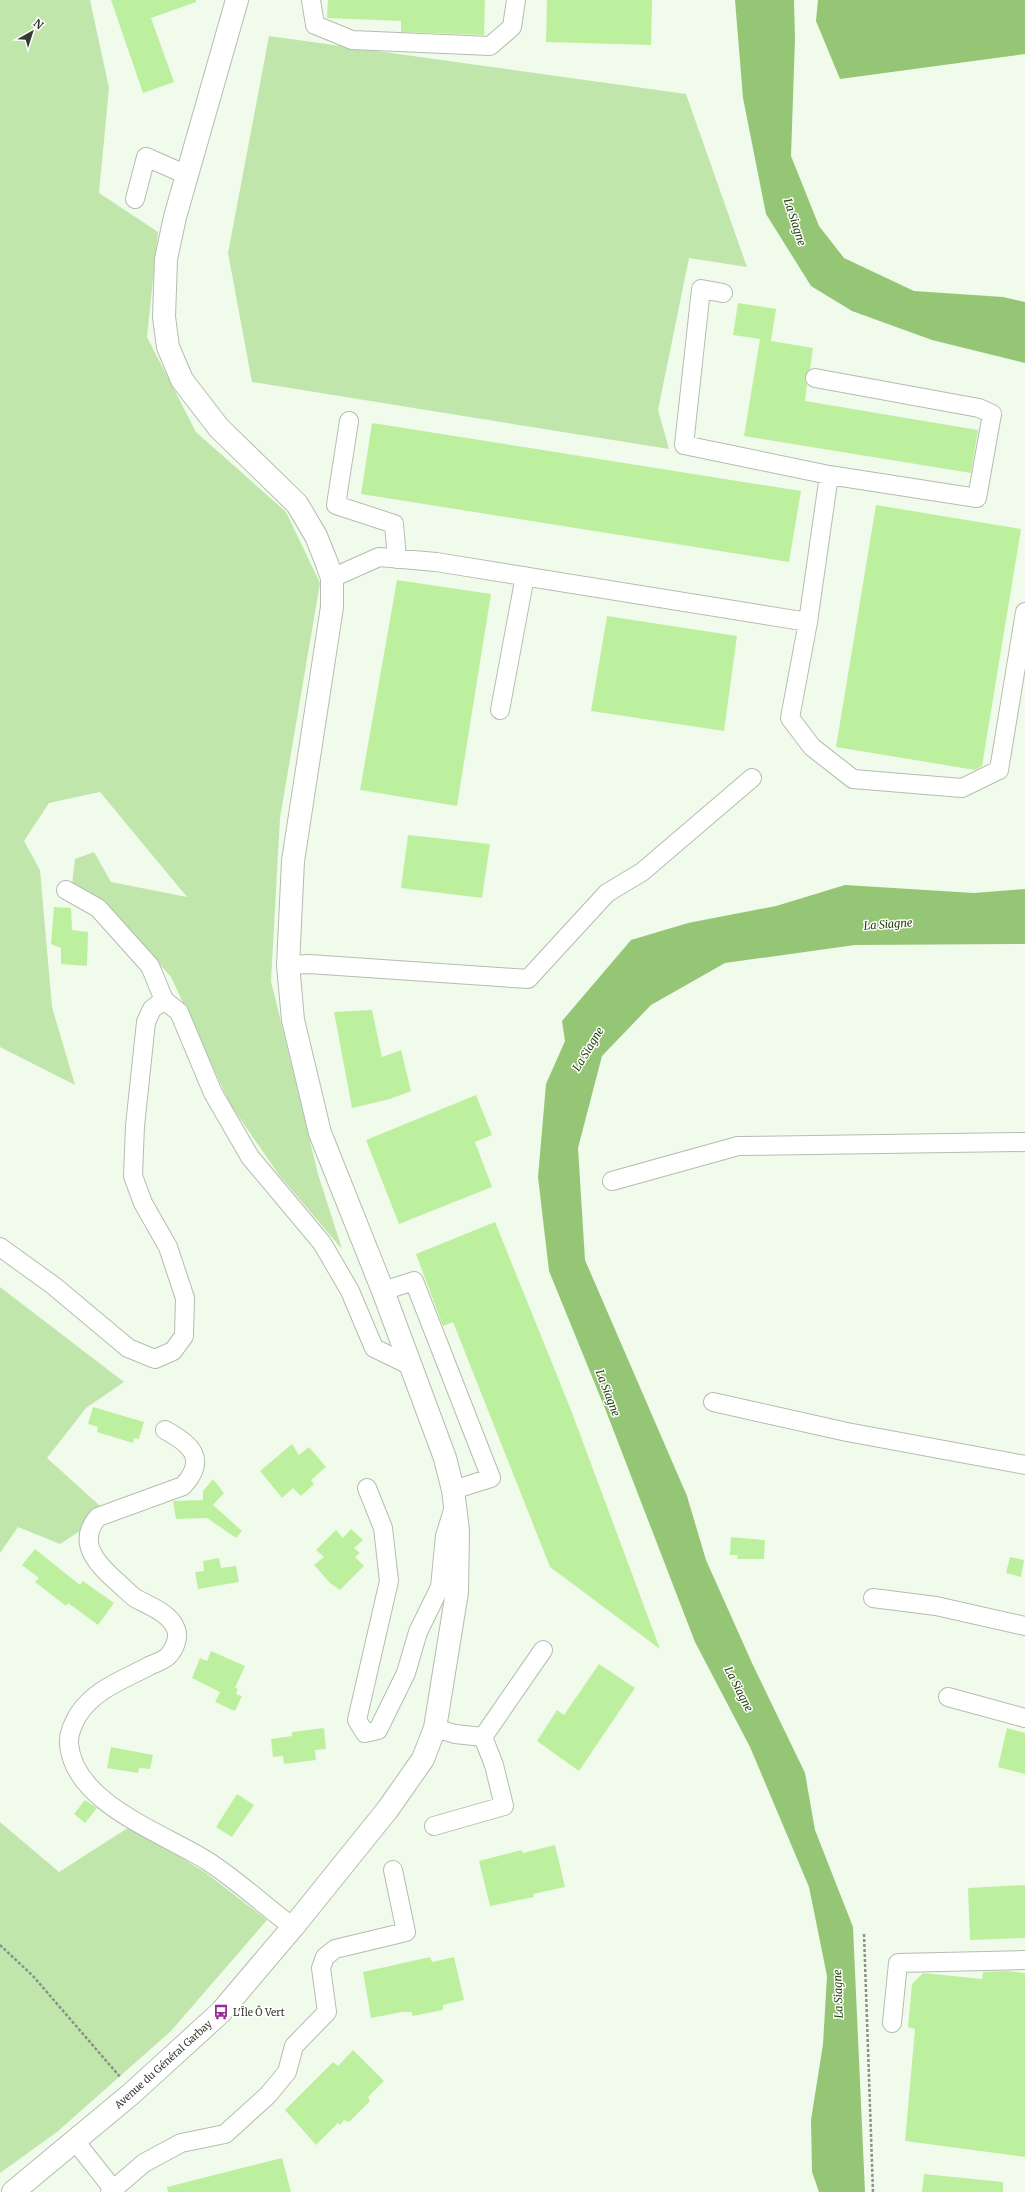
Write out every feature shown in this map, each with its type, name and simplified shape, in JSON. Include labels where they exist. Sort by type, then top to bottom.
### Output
[{"type":"main road","points":[[237,0],[175,217],[166,259],[164,317],[168,347],[182,380],[219,428],[297,504],[316,536],[332,578]]},
{"type":"main road","name":"Avenue du Général Garbay","points":[[13,2192],[131,2094],[221,2012],[293,1927],[388,1808],[423,1759],[435,1728],[457,1592],[458,1530],[454,1498],[445,1458],[383,1292],[320,1133],[293,1020],[288,965],[293,861],[332,607],[332,578]]},
{"type":"street","points":[[311,0],[315,25],[352,40],[490,46],[512,27],[516,0]]},
{"type":"street","points":[[135,199],[146,157],[187,175]]},
{"type":"street","points":[[723,293],[701,289],[684,445],[829,475],[977,498],[992,414],[980,408],[815,378]]},
{"type":"street","points":[[349,421],[336,505],[394,524],[397,559]]},
{"type":"street","points":[[829,475],[808,622],[790,718],[812,747],[853,779],[962,788],[999,770],[1025,612]]},
{"type":"street","points":[[332,578],[379,557],[436,562],[808,622]]},
{"type":"street","points":[[500,710],[525,576]]},
{"type":"street","points":[[288,965],[309,964],[528,979],[608,893],[642,872],[752,778]]},
{"type":"street","points":[[66,890],[98,908],[150,966],[164,1000],[179,1012],[213,1093],[250,1157],[322,1243],[350,1292],[374,1348],[409,1365]]},
{"type":"street","points":[[0,1248],[54,1286],[128,1348],[155,1359],[173,1351],[184,1336],[185,1298],[168,1246],[143,1203],[133,1176],[135,1126],[146,1022],[152,1009],[164,1000]]},
{"type":"street","points":[[612,1180],[738,1146],[1025,1142]]},
{"type":"street","points":[[366,1488],[383,1528],[389,1581],[357,1720],[365,1733],[378,1730],[406,1673],[418,1632],[440,1587],[445,1536],[454,1498],[491,1478],[414,1281],[383,1292]]},
{"type":"street","points":[[713,1402],[847,1432],[1025,1465]]},
{"type":"street","points":[[165,1430],[184,1441],[193,1452],[195,1466],[191,1477],[183,1486],[98,1517],[91,1525],[88,1536],[90,1549],[98,1565],[133,1596],[166,1616],[176,1627],[177,1637],[174,1648],[167,1657],[98,1692],[84,1705],[74,1721],[69,1737],[70,1754],[78,1774],[90,1789],[111,1806],[209,1862],[293,1927]]},
{"type":"street","points":[[873,1598],[936,1606],[1025,1626]]},
{"type":"street","points":[[483,1738],[543,1650]]},
{"type":"street","points":[[948,1697],[1025,1718]]},
{"type":"street","points":[[435,1728],[455,1734],[483,1738]]},
{"type":"street","points":[[434,1826],[504,1806],[494,1765],[483,1738]]},
{"type":"street","points":[[75,2142],[112,2191],[144,2164],[181,2143],[226,2134],[268,2095],[287,2072],[294,2046],[327,2012],[321,1968],[325,1957],[335,1949],[406,1932],[393,1870]]},
{"type":"street","points":[[892,2023],[898,1963],[1025,1960]]},
{"type":"path","points":[[864,1934],[873,2192]]},
{"type":"path","points":[[0,1945],[33,1976],[102,2055],[131,2094]]},
{"type":"shaded area","points":[[0,0],[90,0],[109,88],[99,193],[158,232],[147,337],[196,432],[286,512],[320,583],[280,818],[271,981],[318,1174],[342,1249],[279,1175],[230,1104],[171,977],[102,899],[72,885],[75,859],[94,852],[111,882],[187,897],[100,792],[49,803],[24,841],[40,870],[52,1007],[75,1085],[0,1047]]},
{"type":"shaded area","points":[[269,36],[686,94],[747,267],[689,258],[658,410],[669,449],[252,382],[228,253]]},
{"type":"shaded area","points":[[0,1287],[124,1382],[86,1408],[47,1458],[108,1513],[60,1544],[18,1527],[0,1553]]},
{"type":"shaded area","points":[[0,1822],[59,1872],[131,1826],[206,1873],[267,1920],[171,2031],[57,2132],[0,2173]]},
{"type":"water","name":"La Siagne","points":[[735,0],[794,0],[795,39],[791,156],[819,226],[844,258],[914,291],[1003,297],[1025,302],[1025,363],[932,340],[852,311],[811,286],[766,214],[743,98]]},
{"type":"water","points":[[818,0],[1025,0],[1025,54],[840,79],[816,21]]},
{"type":"water","name":"La Siagne","points":[[845,885],[974,893],[1025,889],[1025,944],[855,945],[725,963],[651,1005],[602,1056],[578,1148],[585,1260],[687,1496],[706,1560],[752,1663],[805,1773],[815,1830],[853,1927],[865,2192],[819,2192],[812,2172],[811,2120],[823,2044],[827,1976],[809,1887],[750,1747],[695,1642],[606,1411],[549,1271],[538,1177],[546,1084],[565,1041],[562,1021],[631,940],[688,923],[776,906]]},
{"type":"building","points":[[111,0],[196,0],[196,2],[151,18],[174,82],[143,93]]},
{"type":"building","points":[[328,0],[485,0],[484,35],[401,32],[401,21],[327,18]]},
{"type":"building","points":[[547,0],[652,0],[651,45],[546,42]]},
{"type":"building","points":[[738,303],[776,309],[771,341],[813,348],[810,369],[805,376],[807,385],[805,401],[978,430],[971,473],[744,436],[760,339],[733,335]]},
{"type":"building","points":[[372,423],[801,491],[789,562],[361,494]]},
{"type":"building","points":[[876,505],[1021,529],[982,766],[975,770],[836,747]]},
{"type":"building","points":[[397,580],[491,594],[457,806],[360,790]]},
{"type":"building","points":[[607,616],[737,636],[724,731],[591,711]]},
{"type":"building","points":[[408,835],[490,844],[482,898],[401,888]]},
{"type":"building","points":[[54,907],[71,908],[72,930],[88,932],[87,966],[61,964],[61,948],[51,944]]},
{"type":"building","points":[[372,1010],[382,1057],[401,1050],[411,1091],[390,1099],[352,1108],[334,1012]]},
{"type":"building","points":[[476,1095],[492,1135],[475,1142],[492,1187],[399,1224],[366,1140]]},
{"type":"building","points":[[495,1222],[571,1410],[660,1649],[550,1567],[453,1322],[443,1326],[416,1254]]},
{"type":"building","points":[[93,1407],[144,1422],[139,1439],[134,1438],[133,1443],[97,1432],[98,1427],[88,1424]]},
{"type":"building","points":[[292,1444],[299,1455],[309,1447],[326,1467],[311,1480],[314,1484],[301,1496],[293,1488],[282,1498],[260,1471]]},
{"type":"building","points":[[213,1479],[224,1493],[213,1505],[242,1531],[236,1538],[207,1518],[176,1519],[173,1501],[203,1500],[203,1491]]},
{"type":"building","points":[[351,1529],[363,1540],[354,1548],[360,1553],[355,1557],[364,1566],[340,1590],[330,1583],[314,1565],[324,1557],[316,1550],[336,1530],[343,1538]]},
{"type":"building","points":[[731,1537],[765,1540],[764,1559],[737,1559],[738,1555],[730,1555]]},
{"type":"building","points":[[35,1549],[80,1585],[83,1581],[114,1603],[98,1625],[68,1603],[66,1606],[35,1582],[39,1578],[22,1565]]},
{"type":"building","points":[[1010,1557],[1024,1560],[1021,1577],[1006,1573]]},
{"type":"building","points":[[219,1558],[221,1568],[236,1566],[239,1582],[198,1589],[195,1572],[204,1571],[203,1561]]},
{"type":"building","points":[[211,1651],[245,1666],[235,1688],[238,1689],[236,1694],[242,1696],[235,1711],[215,1702],[220,1692],[192,1678],[200,1658],[207,1661]]},
{"type":"building","points":[[599,1664],[635,1688],[579,1771],[537,1741],[557,1710],[564,1715]]},
{"type":"building","points":[[324,1728],[326,1749],[315,1750],[316,1760],[284,1764],[283,1756],[273,1757],[271,1739],[292,1736],[292,1732]]},
{"type":"building","points":[[1007,1728],[1025,1733],[1025,1774],[998,1767]]},
{"type":"building","points":[[111,1747],[153,1755],[150,1769],[139,1768],[138,1773],[107,1768]]},
{"type":"building","points":[[237,1794],[254,1805],[232,1837],[216,1827]]},
{"type":"building","points":[[85,1800],[97,1808],[85,1823],[74,1814]]},
{"type":"building","points":[[555,1845],[565,1887],[533,1894],[534,1897],[490,1906],[479,1861],[521,1850],[523,1853]]},
{"type":"building","points":[[1025,1885],[1025,1938],[970,1940],[968,1888]]},
{"type":"building","points":[[430,1957],[432,1962],[454,1957],[464,2000],[443,2005],[443,2010],[412,2016],[412,2012],[402,2012],[371,2018],[363,1972]]},
{"type":"building","points":[[1007,1971],[1025,1973],[1025,2157],[905,2141],[915,2029],[908,2027],[912,1984],[923,1973],[982,1979],[983,1972]]},
{"type":"building","points":[[353,2050],[384,2081],[368,2097],[370,2101],[349,2122],[344,2120],[340,2125],[338,2123],[316,2145],[285,2110],[333,2062],[338,2066]]},
{"type":"building","points":[[282,2158],[291,2192],[168,2192],[167,2187]]},
{"type":"building","points":[[924,2174],[1003,2182],[1003,2192],[922,2192]]},
{"type":"place","name":"L'Île Ô Vert","points":[[221,2012]]}]
